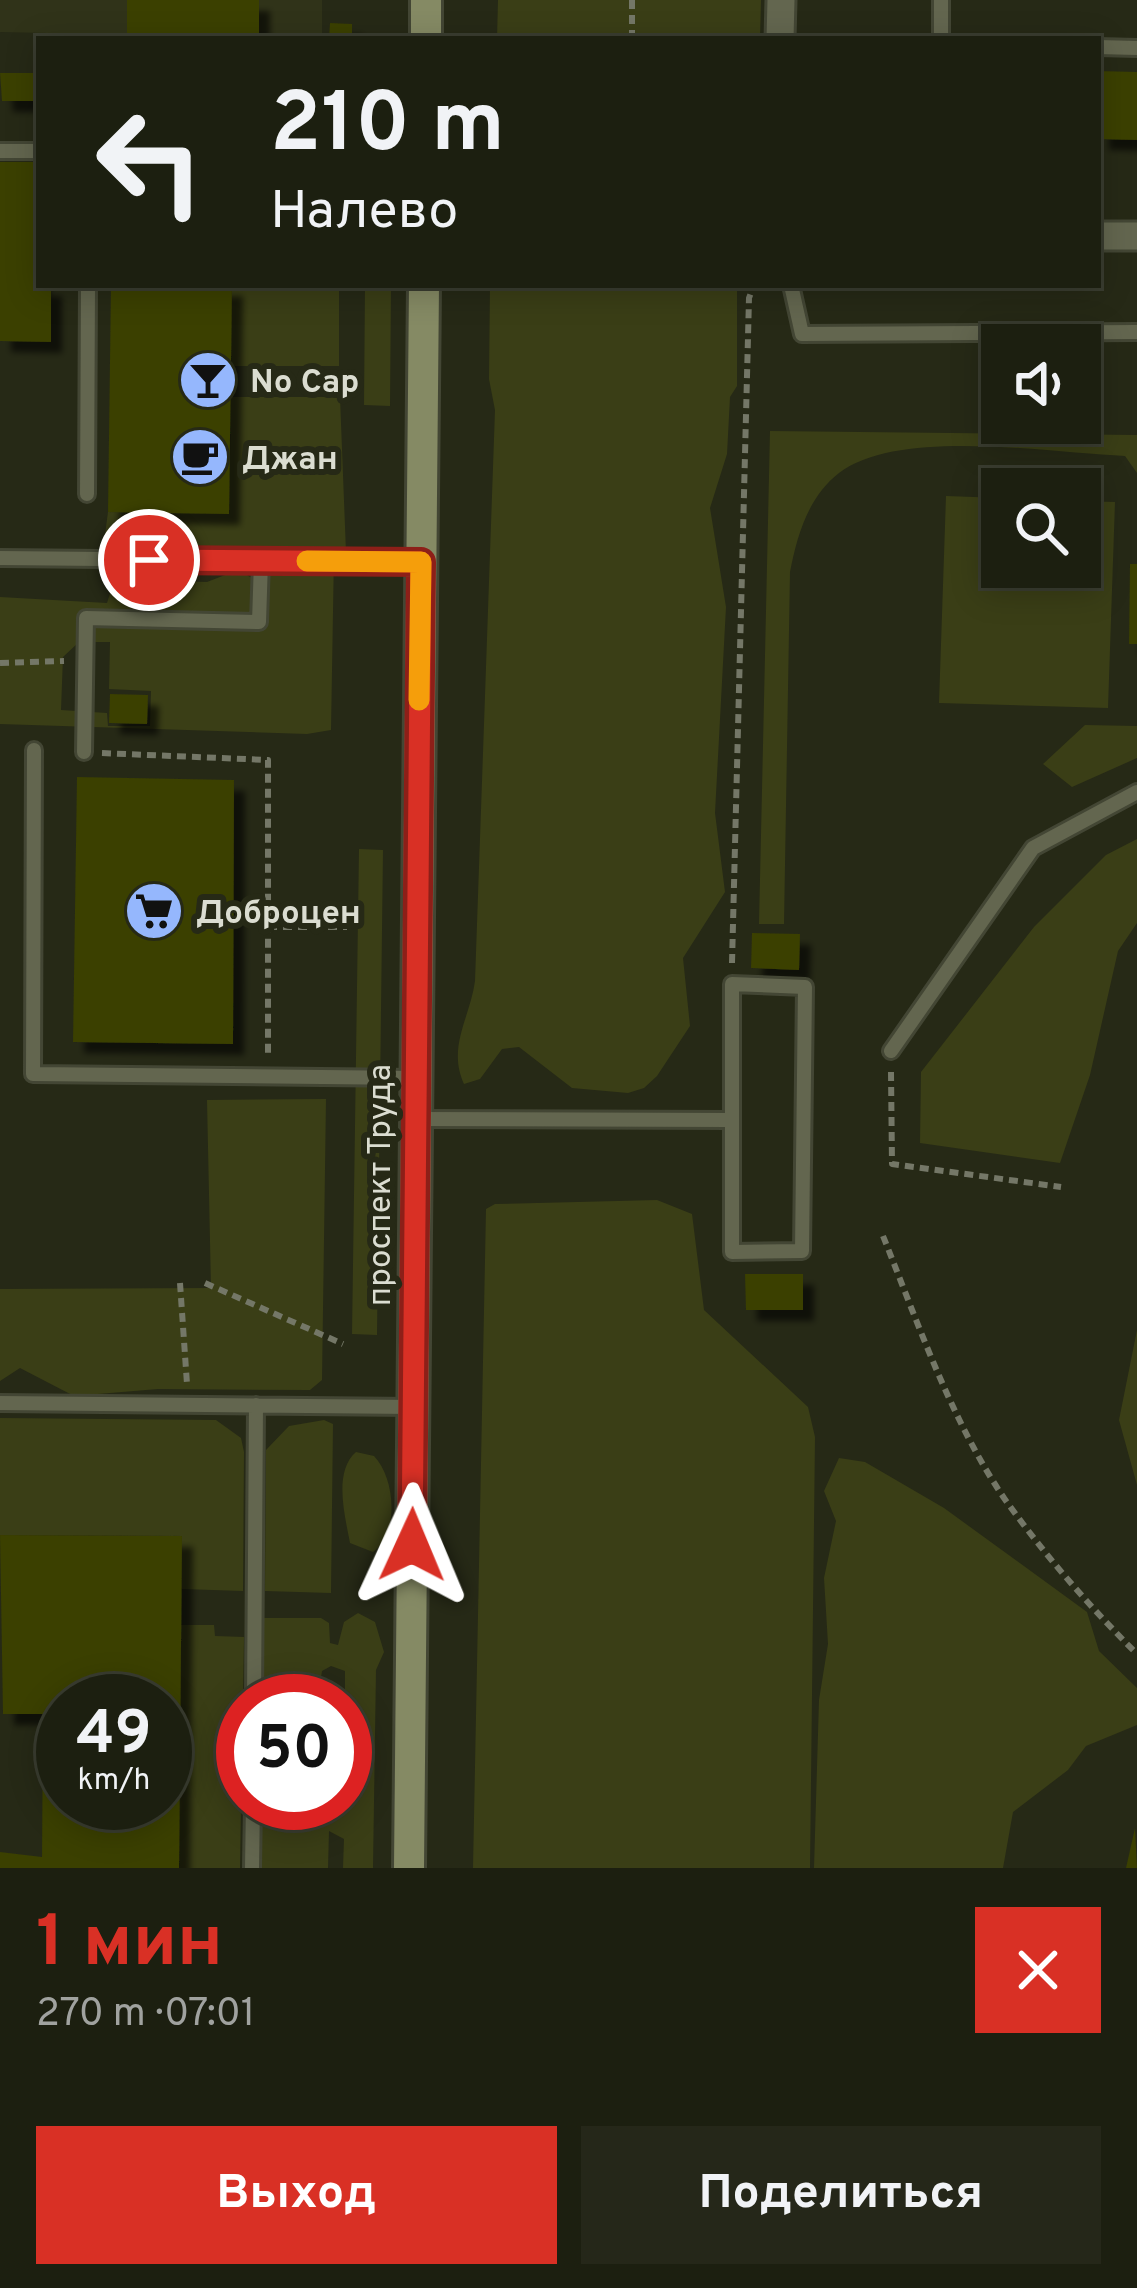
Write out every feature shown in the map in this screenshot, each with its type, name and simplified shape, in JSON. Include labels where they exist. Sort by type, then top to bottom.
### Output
[{"type":"main road","points":[[426,0],[426,36]]},
{"type":"main road","name":"проспект Труда","points":[[409,1868],[424,288]]},
{"type":"street","points":[[781,0],[781,36]]},
{"type":"street","points":[[1101,236],[1137,236]]},
{"type":"lane","points":[[941,0],[941,36]]},
{"type":"lane","points":[[1101,46],[1137,48]]},
{"type":"lane","points":[[0,151],[36,151]]},
{"type":"lane","points":[[87,494],[88,288]]},
{"type":"lane","points":[[792,288],[802,334],[1137,332]]},
{"type":"lane","points":[[0,558],[421,562]]},
{"type":"lane","points":[[84,752],[86,618],[259,622],[261,560]]},
{"type":"lane","points":[[34,750],[32,1074],[414,1078]]},
{"type":"lane","points":[[891,1051],[1034,848],[1137,792]]},
{"type":"lane","points":[[732,984],[805,987],[802,1251],[732,1252],[730,1120],[732,984]]},
{"type":"lane","points":[[415,1119],[730,1120]]},
{"type":"lane","points":[[0,1403],[414,1407]]},
{"type":"lane","points":[[254,1674],[256,1406]]},
{"type":"lane","points":[[252,1868],[253,1830]]},
{"type":"path","points":[[632,0],[632,36]]},
{"type":"path","points":[[732,984],[753,288]]},
{"type":"path","points":[[0,662],[86,660]]},
{"type":"path","points":[[84,752],[268,760],[268,1076]]},
{"type":"path","points":[[268,927],[347,927]]},
{"type":"path","points":[[891,1051],[892,1164],[1061,1187]]},
{"type":"path","points":[[883,1236],[933,1360],[1003,1496],[1098,1615],[1137,1654]]},
{"type":"path","points":[[180,1283],[189,1406]]},
{"type":"path","points":[[205,1283],[343,1344]]},
{"type":"shaded area","points":[[0,0],[322,0],[322,36],[0,32]]},
{"type":"shaded area","points":[[498,0],[761,0],[760,36],[497,36]]},
{"type":"shaded area","points":[[232,288],[339,288],[339,366],[231,366]]},
{"type":"shaded area","points":[[365,288],[391,288],[390,406],[364,405]]},
{"type":"shaded area","points":[[490,288],[737,288],[737,386],[730,397],[727,454],[710,508],[726,607],[715,813],[725,892],[683,958],[690,1026],[657,1076],[644,1088],[628,1093],[572,1088],[519,1047],[502,1049],[480,1079],[464,1084],[459,1070],[459,1045],[475,981],[495,410],[489,379]]},
{"type":"shaded area","points":[[231,397],[340,397],[346,552],[334,553],[331,730],[307,734],[0,724],[0,597],[107,603],[112,587],[121,585],[135,599],[154,603],[173,581],[207,582],[238,570],[252,578],[251,617],[262,622],[261,554],[102,557],[108,512],[229,514]],"holes":[[[79,642],[110,642],[109,689],[151,691],[150,726],[108,726],[107,713],[61,710],[63,657]]]},
{"type":"shaded area","points":[[770,431],[981,433],[981,444],[1101,444],[1101,435],[1137,435],[1137,473],[1125,456],[936,447],[865,459],[839,473],[819,494],[800,531],[790,572],[784,924],[759,924]]},
{"type":"shaded area","points":[[946,496],[981,497],[981,588],[1101,588],[1101,502],[1115,502],[1108,708],[939,703]]},
{"type":"shaded area","points":[[1085,725],[1137,726],[1137,758],[1072,787],[1043,764]]},
{"type":"shaded area","points":[[1137,839],[1137,923],[1118,951],[1090,1075],[1060,1163],[920,1143],[921,1072],[1034,927],[1106,855]]},
{"type":"shaded area","points":[[359,849],[383,850],[377,1335],[352,1334]]},
{"type":"shaded area","points":[[326,1099],[322,1380],[310,1390],[158,1389],[74,1396],[20,1368],[0,1381],[0,1289],[211,1288],[207,1100]]},
{"type":"shaded area","points":[[657,1200],[692,1214],[704,1310],[808,1407],[815,1437],[810,1868],[473,1868],[486,1209],[495,1204]]},
{"type":"shaded area","points":[[1137,1330],[1137,1485],[1119,1420]]},
{"type":"shaded area","points":[[0,1418],[216,1420],[241,1438],[244,1452],[243,1591],[182,1589],[181,1536],[0,1535]]},
{"type":"shaded area","points":[[324,1420],[333,1424],[331,1593],[265,1591],[266,1450],[289,1426]]},
{"type":"shaded area","points":[[356,1452],[374,1456],[390,1491],[388,1532],[373,1552],[350,1543],[346,1520],[343,1482]]},
{"type":"shaded area","points":[[839,1458],[865,1462],[944,1508],[1087,1612],[1099,1651],[1137,1688],[1137,1725],[1086,1746],[1068,1770],[1013,1812],[1003,1868],[814,1868],[819,1700],[828,1644],[824,1578],[836,1521],[824,1491]]},
{"type":"shaded area","points":[[358,1613],[375,1622],[384,1652],[376,1670],[373,1868],[343,1868],[344,1839],[329,1831],[328,1868],[259,1868],[260,1830],[372,1830],[372,1674],[345,1674],[331,1666],[322,1674],[262,1674],[263,1618],[321,1618],[329,1623],[330,1643],[338,1645],[344,1622]]},
{"type":"shaded area","points":[[181,1625],[214,1625],[215,1636],[244,1637],[243,1674],[216,1674],[216,1830],[241,1830],[240,1868],[179,1868],[179,1830],[192,1830],[192,1674],[181,1674]]},
{"type":"building","points":[[127,0],[259,0],[259,36],[127,36]]},
{"type":"building","points":[[330,23],[352,24],[352,36],[329,36]]},
{"type":"building","points":[[1101,71],[1137,72],[1137,140],[1101,139]]},
{"type":"building","points":[[0,73],[36,73],[36,101],[2,101]]},
{"type":"building","points":[[0,162],[36,162],[36,288],[51,288],[51,342],[0,341]]},
{"type":"building","points":[[111,288],[232,288],[229,514],[108,512]]},
{"type":"building","points":[[1130,564],[1137,564],[1137,644],[1129,644]]},
{"type":"building","points":[[110,694],[148,695],[147,724],[109,723]]},
{"type":"building","name":"Доброцен","points":[[77,777],[234,780],[233,1044],[73,1042]]},
{"type":"building","points":[[752,933],[800,934],[799,970],[751,968]]},
{"type":"building","points":[[745,1274],[803,1274],[803,1310],[746,1310]]},
{"type":"building","points":[[0,1535],[182,1536],[181,1674],[36,1674],[36,1714],[3,1714]]},
{"type":"building","points":[[1135,1828],[1137,1868],[1126,1868]]},
{"type":"building","points":[[42,1830],[179,1830],[179,1868],[0,1868],[0,1852],[42,1857]]},
{"type":"slow traffic","points":[[307,561],[421,562],[419,700]]},
{"type":"place","name":"No Cap","points":[[208,380]]},
{"type":"place","name":"Джан","points":[[200,457]]},
{"type":"place","name":"Доброцен","points":[[154,911]]},
{"type":"route","points":[[149,560],[421,562],[412,1545]]}]
